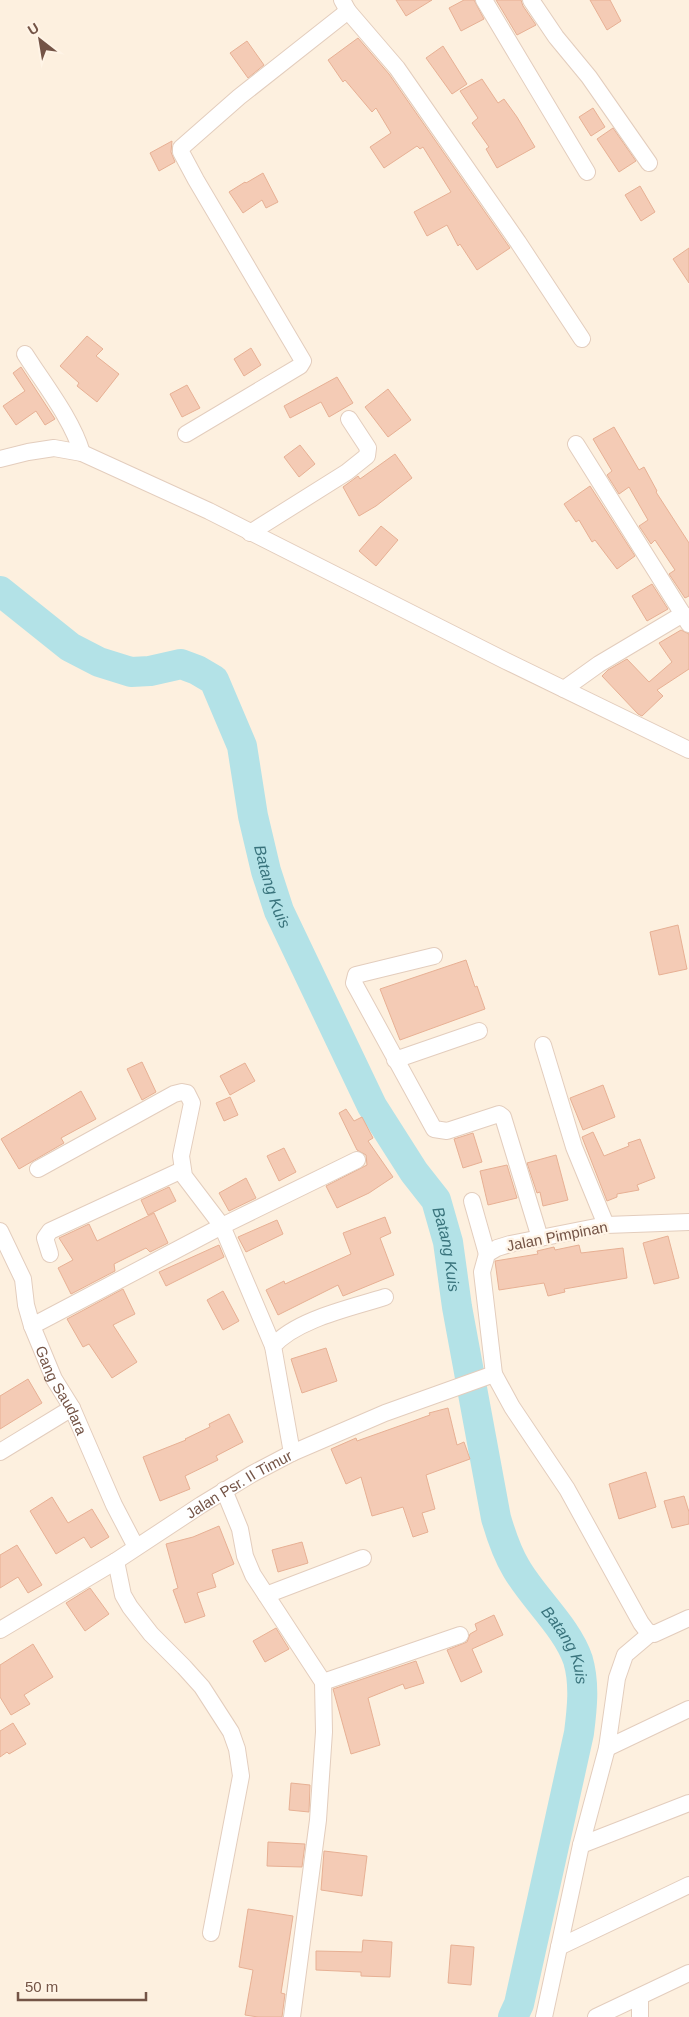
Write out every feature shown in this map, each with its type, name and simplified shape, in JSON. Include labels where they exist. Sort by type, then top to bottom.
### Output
[{"type":"street","points":[[484,0],[587,172]]},
{"type":"street","points":[[531,0],[556,37],[590,77],[649,163]]},
{"type":"street","points":[[186,434],[300,366],[303,361],[196,180],[181,150],[345,3],[397,68],[518,242],[582,339]]},
{"type":"street","points":[[25,354],[70,425],[82,453]]},
{"type":"street","points":[[250,532],[347,472],[368,456],[368,448],[349,419]]},
{"type":"street","points":[[564,689],[599,664],[686,618],[576,444]]},
{"type":"street","points":[[0,459],[54,448],[82,453],[209,511],[689,750]]},
{"type":"street","points":[[434,956],[356,975],[354,983],[424,1114],[436,1130],[447,1131],[499,1114],[503,1117],[540,1238]]},
{"type":"street","points":[[395,1060],[480,1031]]},
{"type":"street","points":[[543,1045],[574,1147],[606,1225]]},
{"type":"street","points":[[38,1170],[174,1094],[182,1092],[189,1096],[192,1103],[181,1156],[182,1170],[184,1176],[222,1226],[273,1346],[292,1453]]},
{"type":"street","points":[[32,1326],[222,1226],[357,1160]]},
{"type":"street","points":[[50,1254],[45,1238],[50,1231],[182,1170]]},
{"type":"street","points":[[472,1201],[487,1254]]},
{"type":"street","name":"Jalan Pimpinan","points":[[491,1375],[482,1277],[483,1262],[487,1254],[497,1248],[606,1225],[689,1222]]},
{"type":"street","name":"Gang Saudara","points":[[0,1231],[23,1279],[26,1305],[32,1326],[54,1379],[72,1408],[114,1505],[136,1547]]},
{"type":"street","points":[[273,1346],[287,1332],[303,1324],[385,1297]]},
{"type":"street","points":[[491,1375],[567,1490],[641,1623],[651,1633]]},
{"type":"street","name":"Jalan Psr. II Timur","points":[[0,1630],[116,1561],[224,1490],[292,1453],[385,1413],[491,1375]]},
{"type":"street","points":[[0,1452],[72,1408]]},
{"type":"street","points":[[224,1490],[240,1529],[248,1565],[323,1682],[324,1732],[318,1820],[292,2017]]},
{"type":"street","points":[[266,1595],[364,1558]]},
{"type":"street","points":[[116,1561],[123,1595],[130,1608],[151,1634],[202,1687],[231,1732],[237,1749],[241,1776],[211,1933]]},
{"type":"street","points":[[544,2017],[581,1845],[607,1748],[616,1678],[625,1655],[651,1633],[658,1633],[689,1618]]},
{"type":"street","points":[[323,1682],[460,1635]]},
{"type":"street","points":[[607,1748],[689,1709]]},
{"type":"street","points":[[581,1845],[689,1803]]},
{"type":"street","points":[[560,1947],[689,1885]]},
{"type":"street","points":[[596,2017],[689,1973]]},
{"type":"street","points":[[640,1997],[640,2017]]},
{"type":"building","points":[[396,0],[432,0],[406,16]]},
{"type":"building","points":[[464,0],[474,0],[484,19],[461,31],[449,8]]},
{"type":"building","points":[[496,0],[521,0],[536,25],[517,35]]},
{"type":"building","points":[[590,0],[610,0],[621,21],[607,30]]},
{"type":"building","points":[[358,38],[389,74],[510,248],[477,270],[460,244],[458,246],[447,225],[427,236],[414,212],[451,192],[423,147],[420,149],[417,146],[384,168],[370,147],[391,133],[376,108],[372,112],[345,80],[343,82],[328,60]]},
{"type":"building","points":[[247,41],[264,65],[248,78],[230,53]]},
{"type":"building","points":[[443,46],[467,84],[452,94],[426,58]]},
{"type":"building","points":[[482,79],[498,103],[504,99],[535,147],[497,168],[486,149],[489,147],[472,123],[478,118],[460,91]]},
{"type":"building","points":[[593,108],[605,127],[591,136],[579,117]]},
{"type":"building","points":[[613,128],[636,161],[619,172],[597,139]]},
{"type":"building","points":[[172,141],[171,152],[175,162],[159,171],[150,153]]},
{"type":"building","points":[[263,173],[278,202],[266,208],[262,200],[243,213],[229,192]]},
{"type":"building","points":[[640,186],[655,212],[641,221],[625,195]]},
{"type":"building","points":[[689,248],[689,283],[673,259]]},
{"type":"building","points":[[87,336],[103,349],[96,356],[119,374],[97,402],[77,386],[79,383],[60,366]]},
{"type":"building","points":[[251,348],[261,365],[244,376],[234,359]]},
{"type":"building","points":[[21,367],[55,419],[45,425],[36,411],[16,425],[3,406],[25,391],[13,373]]},
{"type":"building","points":[[337,377],[353,403],[329,417],[321,402],[290,418],[284,406]]},
{"type":"building","points":[[187,385],[200,408],[182,417],[170,394]]},
{"type":"building","points":[[388,389],[411,420],[388,437],[365,407]]},
{"type":"building","points":[[614,427],[639,470],[644,467],[656,492],[689,543],[689,596],[685,598],[669,574],[675,570],[655,540],[651,544],[639,526],[648,520],[629,487],[619,494],[607,475],[612,471],[593,439]]},
{"type":"building","points":[[300,445],[315,464],[299,477],[284,457]]},
{"type":"building","points":[[395,454],[412,478],[376,506],[359,516],[343,487],[358,476],[360,479]]},
{"type":"building","points":[[590,486],[635,556],[617,569],[595,540],[592,542],[579,520],[576,522],[564,504]]},
{"type":"building","points":[[381,526],[398,540],[376,566],[359,551]]},
{"type":"building","points":[[652,584],[668,609],[647,621],[632,596]]},
{"type":"building","points":[[681,630],[689,634],[689,669],[657,690],[663,696],[642,716],[602,676],[608,670],[627,659],[649,682],[672,662],[659,643]]},
{"type":"building","points":[[678,925],[687,969],[659,975],[650,932]]},
{"type":"building","points":[[466,960],[485,1009],[400,1040],[380,989]]},
{"type":"building","points":[[142,1062],[156,1092],[142,1100],[127,1069]]},
{"type":"building","points":[[245,1063],[255,1081],[230,1095],[220,1076]]},
{"type":"building","points":[[603,1085],[615,1117],[583,1130],[570,1098]]},
{"type":"building","points":[[81,1091],[96,1119],[61,1138],[64,1143],[19,1169],[1,1139]]},
{"type":"building","points":[[230,1097],[238,1115],[224,1121],[216,1103]]},
{"type":"building","points":[[346,1109],[354,1121],[362,1117],[373,1138],[368,1141],[393,1177],[369,1193],[337,1208],[326,1186],[367,1165],[366,1155],[357,1150],[339,1113]]},
{"type":"building","points":[[593,1132],[604,1156],[629,1146],[628,1143],[640,1139],[655,1178],[637,1185],[639,1190],[617,1194],[617,1197],[607,1201],[582,1137]]},
{"type":"building","points":[[473,1133],[482,1162],[463,1168],[454,1139]]},
{"type":"building","points":[[284,1148],[296,1172],[279,1181],[267,1156]]},
{"type":"building","points":[[556,1155],[568,1200],[543,1206],[540,1192],[537,1193],[527,1163]]},
{"type":"building","points":[[507,1165],[517,1198],[488,1205],[480,1171]]},
{"type":"building","points":[[246,1178],[256,1198],[229,1211],[219,1193]]},
{"type":"building","points":[[169,1187],[176,1201],[148,1215],[141,1200]]},
{"type":"building","points":[[154,1213],[168,1243],[150,1252],[146,1248],[114,1264],[115,1271],[71,1294],[58,1268],[73,1260],[59,1238],[89,1224],[97,1241]]},
{"type":"building","points":[[385,1217],[391,1233],[380,1238],[394,1275],[343,1296],[338,1285],[278,1315],[266,1290],[284,1281],[285,1284],[351,1254],[343,1233]]},
{"type":"building","points":[[277,1220],[283,1234],[246,1252],[238,1237]]},
{"type":"building","points":[[668,1236],[679,1278],[654,1284],[643,1243]]},
{"type":"building","points":[[219,1245],[224,1257],[166,1286],[159,1272]]},
{"type":"building","points":[[579,1245],[581,1253],[623,1248],[627,1278],[564,1289],[565,1292],[548,1296],[544,1283],[499,1290],[495,1261],[538,1254],[537,1251],[554,1247],[555,1250]]},
{"type":"building","points":[[123,1289],[135,1314],[113,1325],[137,1362],[112,1378],[89,1344],[83,1347],[67,1319]]},
{"type":"building","points":[[223,1291],[239,1321],[223,1330],[207,1300]]},
{"type":"building","points":[[326,1348],[337,1381],[302,1393],[291,1359]]},
{"type":"building","points":[[28,1379],[42,1403],[0,1429],[0,1396]]},
{"type":"building","points":[[448,1408],[457,1445],[464,1442],[470,1459],[426,1475],[435,1509],[422,1513],[428,1532],[413,1537],[403,1507],[372,1516],[361,1477],[346,1484],[331,1449],[356,1438],[357,1441],[430,1415],[429,1413]]},
{"type":"building","points":[[229,1414],[243,1442],[216,1456],[218,1460],[185,1476],[190,1489],[160,1501],[143,1457],[186,1440],[210,1427],[209,1424]]},
{"type":"building","points":[[646,1472],[656,1507],[619,1519],[609,1484]]},
{"type":"building","points":[[684,1496],[689,1512],[689,1524],[672,1528],[664,1501]]},
{"type":"building","points":[[52,1497],[68,1523],[92,1509],[109,1537],[91,1548],[84,1537],[56,1554],[30,1511]]},
{"type":"building","points":[[219,1526],[234,1564],[212,1574],[216,1587],[197,1593],[205,1616],[185,1623],[173,1590],[178,1588],[166,1544],[193,1537]]},
{"type":"building","points":[[302,1542],[308,1563],[278,1572],[272,1550]]},
{"type":"building","points":[[17,1545],[42,1585],[28,1593],[18,1577],[0,1588],[0,1555]]},
{"type":"building","points":[[90,1588],[109,1614],[85,1631],[66,1603]]},
{"type":"building","points":[[494,1615],[503,1635],[472,1649],[482,1672],[461,1682],[447,1650],[467,1642],[470,1634],[477,1630],[475,1624]]},
{"type":"building","points":[[276,1628],[289,1649],[265,1662],[253,1641]]},
{"type":"building","points":[[33,1644],[53,1677],[24,1695],[30,1704],[11,1715],[0,1697],[0,1665]]},
{"type":"building","points":[[416,1661],[424,1683],[405,1689],[403,1684],[368,1698],[380,1745],[351,1754],[333,1689]]},
{"type":"building","points":[[13,1723],[26,1744],[0,1757],[0,1731]]},
{"type":"building","points":[[291,1783],[310,1785],[309,1812],[289,1810]]},
{"type":"building","points":[[268,1842],[305,1844],[302,1867],[267,1866]]},
{"type":"building","points":[[324,1851],[367,1856],[362,1896],[321,1890]]},
{"type":"building","points":[[248,1909],[293,1916],[281,1993],[285,1994],[282,2017],[245,2015],[253,1970],[239,1967]]},
{"type":"building","points":[[363,1940],[392,1942],[390,1977],[361,1976],[361,1972],[316,1970],[316,1951],[362,1952]]},
{"type":"building","points":[[451,1945],[474,1947],[471,1985],[448,1983]]},
{"type":"waterway","name":"Batang Kuis","points":[[0,591],[70,647],[99,662],[131,672],[150,671],[181,664],[197,670],[214,680],[242,746],[253,816],[266,871],[279,911],[372,1106],[414,1172],[436,1200],[448,1242],[457,1307],[496,1518],[507,1550],[516,1568],[558,1624],[573,1648],[582,1678],[582,1706],[579,1733],[519,2004],[513,2017]]}]
